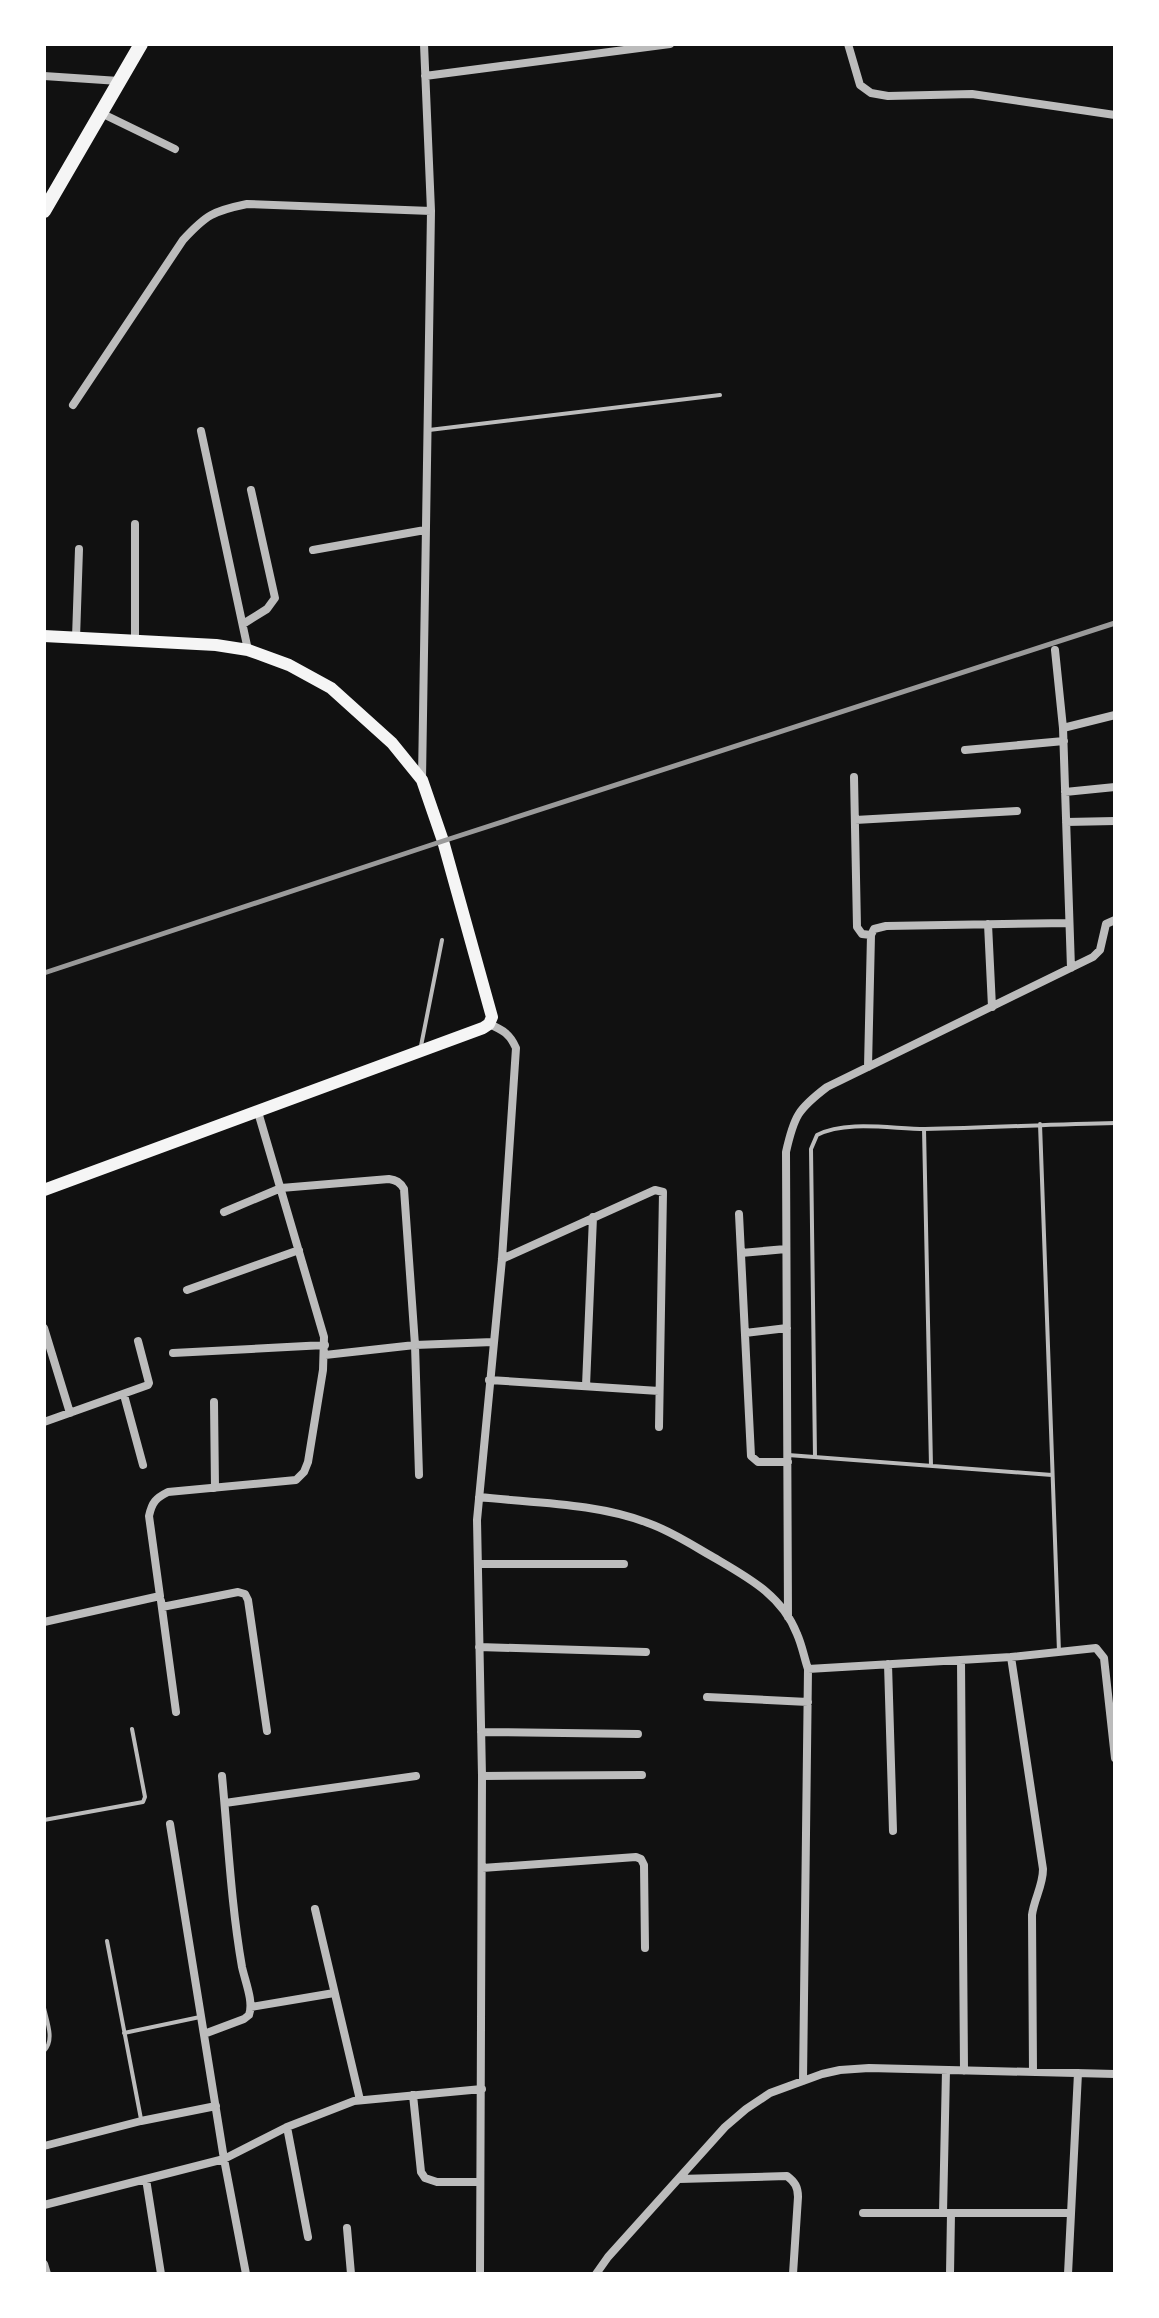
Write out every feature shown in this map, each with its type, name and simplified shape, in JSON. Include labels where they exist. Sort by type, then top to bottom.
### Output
[{"type":"main road","points":[[44,211],[141,44]]},
{"type":"main road","points":[[44,636],[216,645],[248,650],[289,665],[331,688],[392,743],[422,780],[443,841],[492,1017],[483,1028],[420,1053],[44,1190]]},
{"type":"street","points":[[422,780],[431,211],[424,44]]},
{"type":"street","points":[[425,76],[670,44]]},
{"type":"street","points":[[848,44],[860,85],[871,93],[888,96],[972,94],[1115,115]]},
{"type":"street","points":[[44,76],[120,81]]},
{"type":"street","points":[[101,113],[175,149]]},
{"type":"street","points":[[73,405],[183,240],[203,218],[220,209],[247,204],[431,211]]},
{"type":"street","points":[[201,431],[248,650]]},
{"type":"street","points":[[243,624],[267,609],[275,598],[251,490]]},
{"type":"street","points":[[135,524],[135,640]]},
{"type":"street","points":[[313,550],[425,530]]},
{"type":"street","points":[[76,638],[79,549]]},
{"type":"street","points":[[1055,650],[1064,741],[1071,968]]},
{"type":"street","points":[[1063,728],[1115,715]]},
{"type":"street","points":[[965,750],[1064,741]]},
{"type":"street","points":[[854,777],[857,927],[862,934],[871,935]]},
{"type":"street","points":[[1065,792],[1115,787]]},
{"type":"street","points":[[855,820],[1017,811]]},
{"type":"street","points":[[1066,822],[1115,821]]},
{"type":"street","points":[[788,1617],[786,1152],[792,1124],[804,1104],[827,1087],[1093,957],[1100,950],[1106,924],[1115,920]]},
{"type":"street","points":[[868,1067],[871,935],[874,929],[880,926],[1069,923]]},
{"type":"street","points":[[988,924],[992,1007]]},
{"type":"street","points":[[480,2274],[482,1776],[477,1520],[502,1259],[516,1048],[505,1031],[489,1024]]},
{"type":"street","points":[[176,1712],[149,1516],[152,1504],[168,1492],[296,1480],[308,1462],[325,1350],[324,1337],[258,1112]]},
{"type":"street","points":[[224,1212],[281,1188],[389,1179],[402,1185],[409,1230],[419,1475]]},
{"type":"street","points":[[502,1259],[655,1190],[663,1192],[659,1427]]},
{"type":"street","points":[[739,1214],[751,1456],[758,1462],[788,1458]]},
{"type":"street","points":[[586,1386],[593,1217]]},
{"type":"street","points":[[741,1253],[786,1249]]},
{"type":"street","points":[[187,1290],[299,1250]]},
{"type":"street","points":[[44,1328],[70,1413]]},
{"type":"street","points":[[745,1333],[787,1328]]},
{"type":"street","points":[[44,1422],[124,1395],[149,1383],[138,1341]]},
{"type":"street","points":[[173,1353],[493,1342]]},
{"type":"street","points":[[489,1380],[659,1391]]},
{"type":"street","points":[[124,1395],[143,1465]]},
{"type":"street","points":[[214,1402],[215,1488]]},
{"type":"street","points":[[479,1497],[601,1510],[648,1522],[760,1585],[777,1601],[797,1633],[808,1669],[803,2081]]},
{"type":"street","points":[[478,1564],[624,1564]]},
{"type":"street","points":[[162,1607],[238,1592],[245,1594],[267,1731]]},
{"type":"street","points":[[44,1622],[160,1596]]},
{"type":"street","points":[[479,1647],[646,1652]]},
{"type":"street","points":[[808,1669],[1011,1657],[1096,1648],[1104,1658],[1115,1758]]},
{"type":"street","points":[[1011,1657],[1043,1869],[1043,1881],[1032,1915],[1033,2072]]},
{"type":"street","points":[[961,1660],[964,2071]]},
{"type":"street","points":[[888,1664],[893,1831]]},
{"type":"street","points":[[707,1697],[808,1702]]},
{"type":"street","points":[[481,1732],[638,1734]]},
{"type":"street","points":[[482,1776],[642,1775]]},
{"type":"street","points":[[204,2034],[244,2019],[251,2007],[241,1963],[222,1776]]},
{"type":"street","points":[[225,1803],[416,1776]]},
{"type":"street","points":[[170,1824],[224,2159],[246,2274]]},
{"type":"street","points":[[482,1868],[641,1859],[644,1865],[645,1948]]},
{"type":"street","points":[[315,1909],[360,2100]]},
{"type":"street","points":[[251,2007],[334,1993]]},
{"type":"street","points":[[596,2274],[725,2127],[770,2093],[840,2070],[1115,2074]]},
{"type":"street","points":[[946,2070],[950,2274]]},
{"type":"street","points":[[1068,2274],[1078,2073]]},
{"type":"street","points":[[44,2205],[224,2159],[287,2127],[360,2100],[482,2089]]},
{"type":"street","points":[[413,2095],[421,2172],[425,2178],[437,2182],[479,2182]]},
{"type":"street","points":[[44,2146],[216,2106]]},
{"type":"street","points":[[287,2127],[308,2237]]},
{"type":"street","points":[[679,2179],[787,2176],[794,2181],[798,2197],[793,2274]]},
{"type":"street","points":[[146,2179],[161,2274]]},
{"type":"street","points":[[863,2213],[1071,2213]]},
{"type":"street","points":[[347,2228],[351,2274]]},
{"type":"street","points":[[44,2264],[47,2274]]},
{"type":"lane","points":[[426,430],[720,395]]},
{"type":"lane","points":[[420,1053],[442,940]]},
{"type":"lane","points":[[815,1457],[811,1149],[817,1135],[830,1128],[924,1129],[1115,1123]]},
{"type":"lane","points":[[1040,1124],[1059,1652]]},
{"type":"lane","points":[[924,1129],[931,1466]]},
{"type":"lane","points":[[788,1458],[815,1457],[1052,1475]]},
{"type":"lane","points":[[44,1820],[143,1802],[145,1797],[132,1729]]},
{"type":"lane","points":[[107,1941],[141,2121]]},
{"type":"lane","points":[[44,2008],[50,2039],[49,2047],[44,2051]]},
{"type":"lane","points":[[124,2033],[202,2016]]},
{"type":"railway","points":[[44,973],[1115,623]]}]
